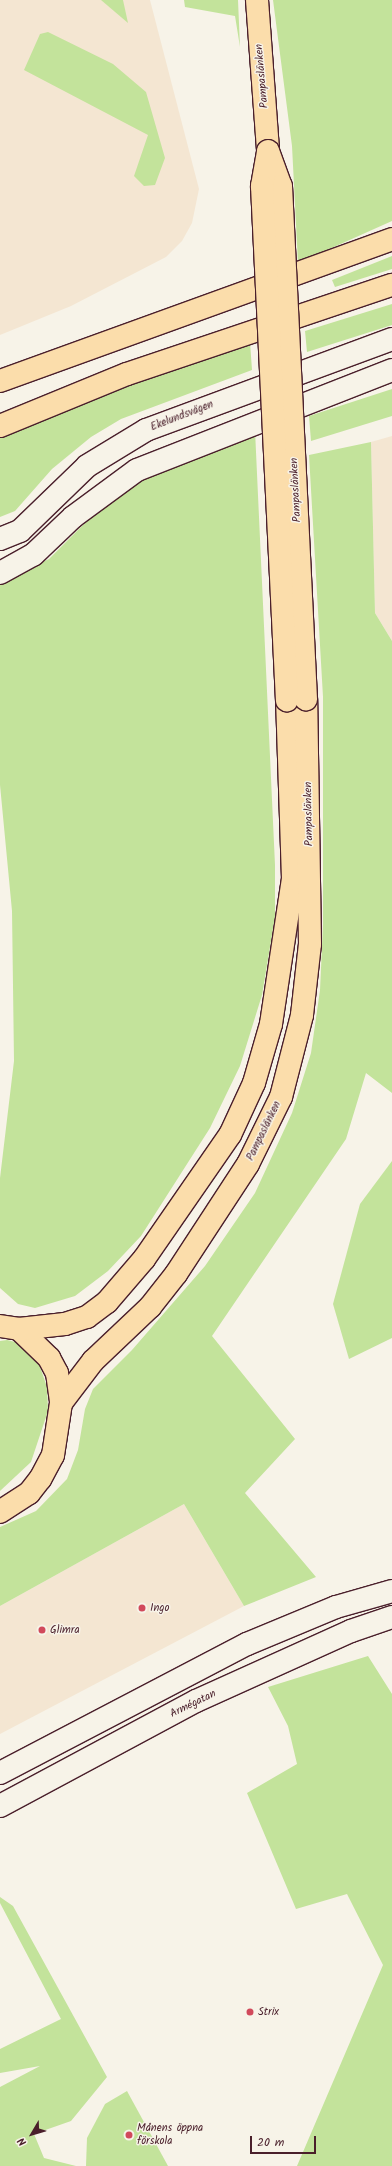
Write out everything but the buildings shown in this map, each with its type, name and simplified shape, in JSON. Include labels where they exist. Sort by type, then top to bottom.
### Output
[{"type":"main road","name":"Pampaslänken","points":[[61,1402],[93,1361],[150,1306],[176,1274],[248,1164],[280,1098],[302,1015],[310,944],[296,699],[281,186],[268,151],[257,0]]},
{"type":"main road","points":[[0,381],[392,239]]},
{"type":"main road","points":[[0,426],[127,374],[392,285]]},
{"type":"main road","name":"Pampaslänken","points":[[6,1325],[65,1324],[87,1317],[107,1302],[144,1259],[230,1135],[254,1083],[270,1024],[293,879],[296,699]]},
{"type":"main road","points":[[0,1512],[29,1493],[40,1479],[53,1455],[61,1402],[57,1373],[49,1358],[6,1325]]},
{"type":"street","name":"Ekelundsvägen","points":[[0,539],[20,531],[87,466],[146,430],[392,339]]},
{"type":"street","points":[[0,573],[33,555],[73,517],[137,470],[392,370]]},
{"type":"street","points":[[0,1773],[240,1647],[336,1607],[392,1591]]},
{"type":"street","name":"Armégatan","points":[[0,1806],[196,1701],[352,1631],[392,1617]]},
{"type":"shaded area","points":[[0,0],[150,0],[199,189],[192,223],[182,241],[166,257],[71,306],[0,335]]},
{"type":"shaded area","points":[[392,436],[392,641],[375,613],[371,442]]},
{"type":"shaded area","points":[[184,1504],[244,1606],[0,1734],[0,1606]]},
{"type":"green space","points":[[101,0],[123,0],[128,23]]},
{"type":"green space","points":[[184,0],[238,0],[240,47],[235,16],[185,7]]},
{"type":"green space","points":[[273,0],[392,0],[392,221],[298,263],[292,146]]},
{"type":"green space","points":[[48,32],[113,64],[146,92],[165,158],[155,185],[144,186],[134,176],[148,135],[24,70],[40,34]]},
{"type":"green space","points":[[392,256],[392,269],[335,287],[332,280]]},
{"type":"green space","points":[[392,304],[392,325],[307,352],[305,331]]},
{"type":"green space","points":[[250,342],[252,370],[121,419],[91,437],[52,469],[15,511],[0,517],[0,435],[28,421]]},
{"type":"green space","points":[[392,389],[392,416],[311,441],[309,416]]},
{"type":"green space","points":[[255,430],[275,865],[275,917],[262,995],[240,1066],[210,1128],[141,1236],[108,1271],[75,1296],[35,1308],[18,1304],[0,1288],[0,1178],[14,1061],[12,911],[0,785],[0,582],[49,559],[108,500],[148,473]]},
{"type":"green space","points":[[371,442],[375,613],[392,641],[392,1093],[366,1073],[346,1139],[212,1336],[295,1439],[245,1493],[316,1577],[244,1606],[184,1504],[0,1606],[0,1527],[36,1511],[67,1479],[78,1450],[85,1409],[93,1389],[132,1350],[205,1266],[255,1193],[292,1113],[311,1053],[320,990],[323,924],[323,697],[309,455]]},
{"type":"green space","points":[[392,1161],[392,1338],[349,1359],[333,1304],[360,1204]]},
{"type":"green space","points":[[7,1340],[23,1344],[39,1364],[47,1387],[48,1411],[31,1462],[0,1491],[0,1341]]},
{"type":"green space","points":[[368,1656],[392,1694],[392,2166],[297,2166],[383,1965],[347,1894],[296,1909],[247,1793],[297,1764],[288,1726],[268,1687]]},
{"type":"green space","points":[[0,1897],[13,1906],[107,2077],[71,2121],[34,2134],[44,2158],[76,2166],[0,2166],[0,2087],[40,2066],[0,2073],[0,2049],[61,2019],[0,1903]]},
{"type":"green space","points":[[127,2091],[168,2166],[86,2166],[87,2138],[105,2104]]},
{"type":"place","name":"Ingo","points":[[142,1608]]},
{"type":"place","name":"Glimra","points":[[42,1630]]},
{"type":"place","name":"Strix","points":[[250,2012]]},
{"type":"place","name":"Månens öppna förskola","points":[[129,2135]]}]
